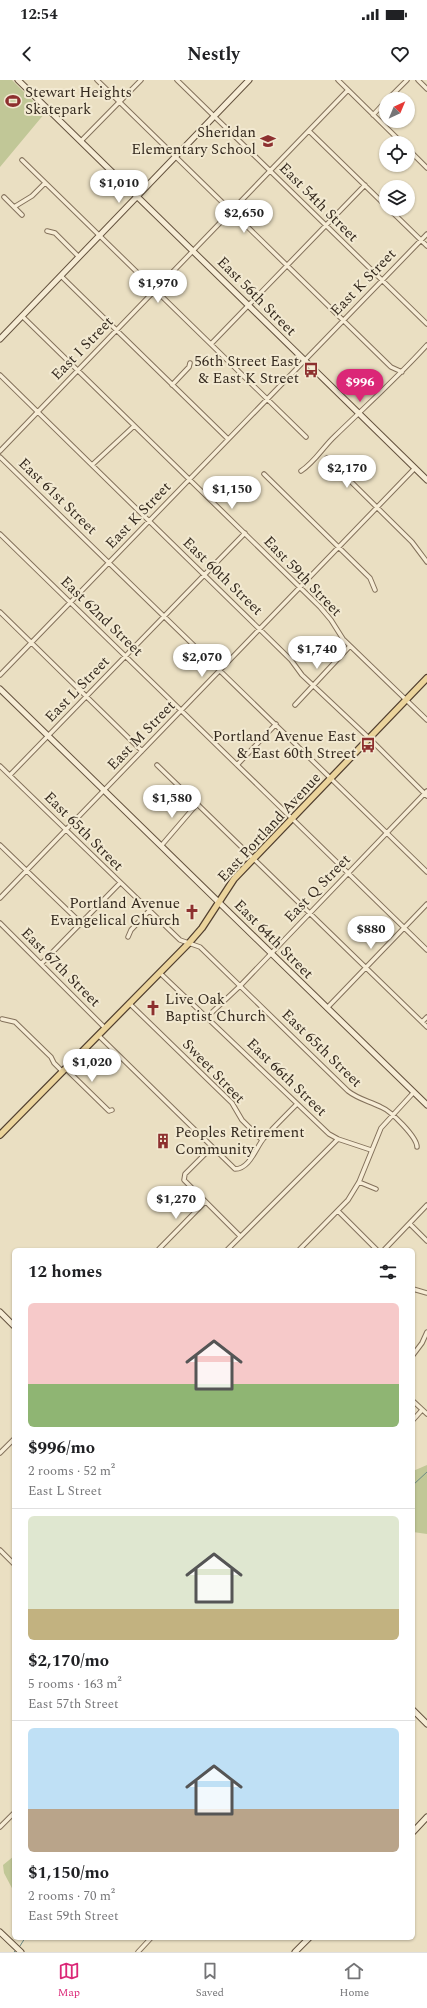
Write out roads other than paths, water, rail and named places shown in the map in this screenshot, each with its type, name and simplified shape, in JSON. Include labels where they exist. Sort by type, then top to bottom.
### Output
[{"type":"main road","name":"East Portland Avenue","points":[[0,1135],[189,943],[202,928],[218,901],[234,879],[427,678]]},
{"type":"street","name":"East 56th Street","points":[[18,80],[427,480]]},
{"type":"street","points":[[97,80],[391,367],[402,372]]},
{"type":"street","points":[[81,141],[141,80]]},
{"type":"street","name":"East 54th Street","points":[[178,80],[427,324]]},
{"type":"street","points":[[0,339],[249,80]]},
{"type":"street","points":[[338,80],[395,136]]},
{"type":"street","points":[[395,92],[407,80]]},
{"type":"street","points":[[418,80],[427,89]]},
{"type":"street","name":"East I Street","points":[[0,451],[348,90]]},
{"type":"street","points":[[373,115],[379,109]]},
{"type":"street","points":[[309,131],[379,199]]},
{"type":"street","points":[[415,156],[427,168]]},
{"type":"street","points":[[22,160],[306,437]]},
{"type":"street","points":[[14,207],[32,196],[45,183]]},
{"type":"street","points":[[211,344],[365,185]]},
{"type":"street","points":[[4,197],[22,215]]},
{"type":"street","points":[[396,216],[427,246]]},
{"type":"street","points":[[47,231],[55,233],[79,257]]},
{"type":"street","name":"East K Street","points":[[0,675],[427,234]]},
{"type":"street","points":[[61,276],[228,439]]},
{"type":"street","name":"East 59th Street","points":[[22,316],[300,588],[328,616],[340,635],[350,646],[407,699],[427,720]]},
{"type":"street","points":[[301,471],[402,372],[427,345]]},
{"type":"street","points":[[172,385],[189,367],[190,363]]},
{"type":"street","name":"East 60th Street","points":[[0,375],[260,629],[291,660],[302,675],[426,794]]},
{"type":"street","points":[[92,465],[134,426]]},
{"type":"street","name":"East 61st Street","points":[[0,457],[427,872]]},
{"type":"street","points":[[327,458],[412,542],[427,562]]},
{"type":"street","name":"East M Street","points":[[0,898],[415,468]]},
{"type":"street","points":[[264,474],[370,578],[375,590]]},
{"type":"street","name":"East L Street","points":[[10,775],[244,533]]},
{"type":"street","name":"East 62nd Street","points":[[0,534],[427,950]]},
{"type":"street","points":[[0,612],[142,751]]},
{"type":"street","points":[[295,705],[350,646]]},
{"type":"street","name":"East 64th Street","points":[[0,689],[427,1105]]},
{"type":"street","points":[[237,766],[276,724]]},
{"type":"street","points":[[157,765],[427,1027]]},
{"type":"street","name":"East 65th Street","points":[[0,766],[180,940],[200,947],[348,1091],[357,1098],[383,1108],[392,1116],[413,1136],[417,1142],[417,1147]]},
{"type":"street","name":"East Q Street","points":[[207,1017],[240,986],[426,794]]},
{"type":"street","points":[[160,846],[197,804]]},
{"type":"street","points":[[0,846],[27,870],[81,923]]},
{"type":"street","points":[[41,964],[120,883]]},
{"type":"street","points":[[327,1008],[427,904]]},
{"type":"street","points":[[128,937],[132,929],[149,911]]},
{"type":"street","name":"East 67th Street","points":[[0,923],[105,1028]]},
{"type":"street","name":"East 66th Street","points":[[160,973],[329,1134],[338,1139],[371,1150]]},
{"type":"street","name":"Sweet Street","points":[[129,1003],[232,1103],[242,1120],[262,1140]]},
{"type":"street","points":[[422,1022],[427,1017]]},
{"type":"street","points":[[2,1019],[15,1022],[51,1057],[54,1063],[64,1070],[109,1111],[112,1110]]},
{"type":"street","points":[[98,1035],[235,1169],[243,1166],[255,1153],[262,1140],[298,1104]]},
{"type":"street","points":[[301,1248],[348,1200],[359,1182],[381,1128],[414,1092]]},
{"type":"street","points":[[229,1248],[338,1139]]},
{"type":"street","points":[[212,1147],[184,1178],[186,1182],[240,1236]]},
{"type":"street","points":[[359,1182],[376,1188]]},
{"type":"street","points":[[160,1248],[206,1202]]},
{"type":"street","points":[[386,1248],[427,1205]]},
{"type":"street","points":[[338,1211],[375,1248]]},
{"type":"street","points":[[410,1224],[427,1241]]},
{"type":"street","points":[[415,1290],[427,1293]]},
{"type":"street","points":[[0,1312],[12,1324]]},
{"type":"street","points":[[415,1353],[422,1344],[427,1332]]},
{"type":"street","points":[[415,1403],[427,1414]]},
{"type":"street","points":[[415,1418],[422,1410]]},
{"type":"street","points":[[0,1453],[12,1441]]},
{"type":"street","points":[[0,1550],[12,1562]]},
{"type":"street","points":[[415,1712],[427,1724]]},
{"type":"street","points":[[0,1827],[12,1815]]},
{"type":"street","points":[[415,1830],[427,1817]]},
{"type":"street","points":[[0,1932],[20,1952]]},
{"type":"street","points":[[138,1952],[149,1940]]},
{"type":"street","points":[[295,1952],[307,1940]]},
{"type":"waterway","points":[[415,1483],[427,1472]]},
{"type":"waterway","points":[[20,1946],[24,1940]]},
{"type":"place","name":"Stewart Heights Skatepark","points":[[13,101]]},
{"type":"place","name":"Sheridan Elementary School","points":[[268,141]]},
{"type":"place","name":"56th Street East & East K Street","points":[[311,370]]},
{"type":"place","name":"Portland Avenue East & East 60th Street","points":[[368,745]]},
{"type":"place","name":"Portland Avenue Evangelical Church","points":[[192,912]]},
{"type":"place","name":"Live Oak Baptist Church","points":[[153,1008]]},
{"type":"place","name":"Peoples Retirement Community","points":[[163,1141]]}]
